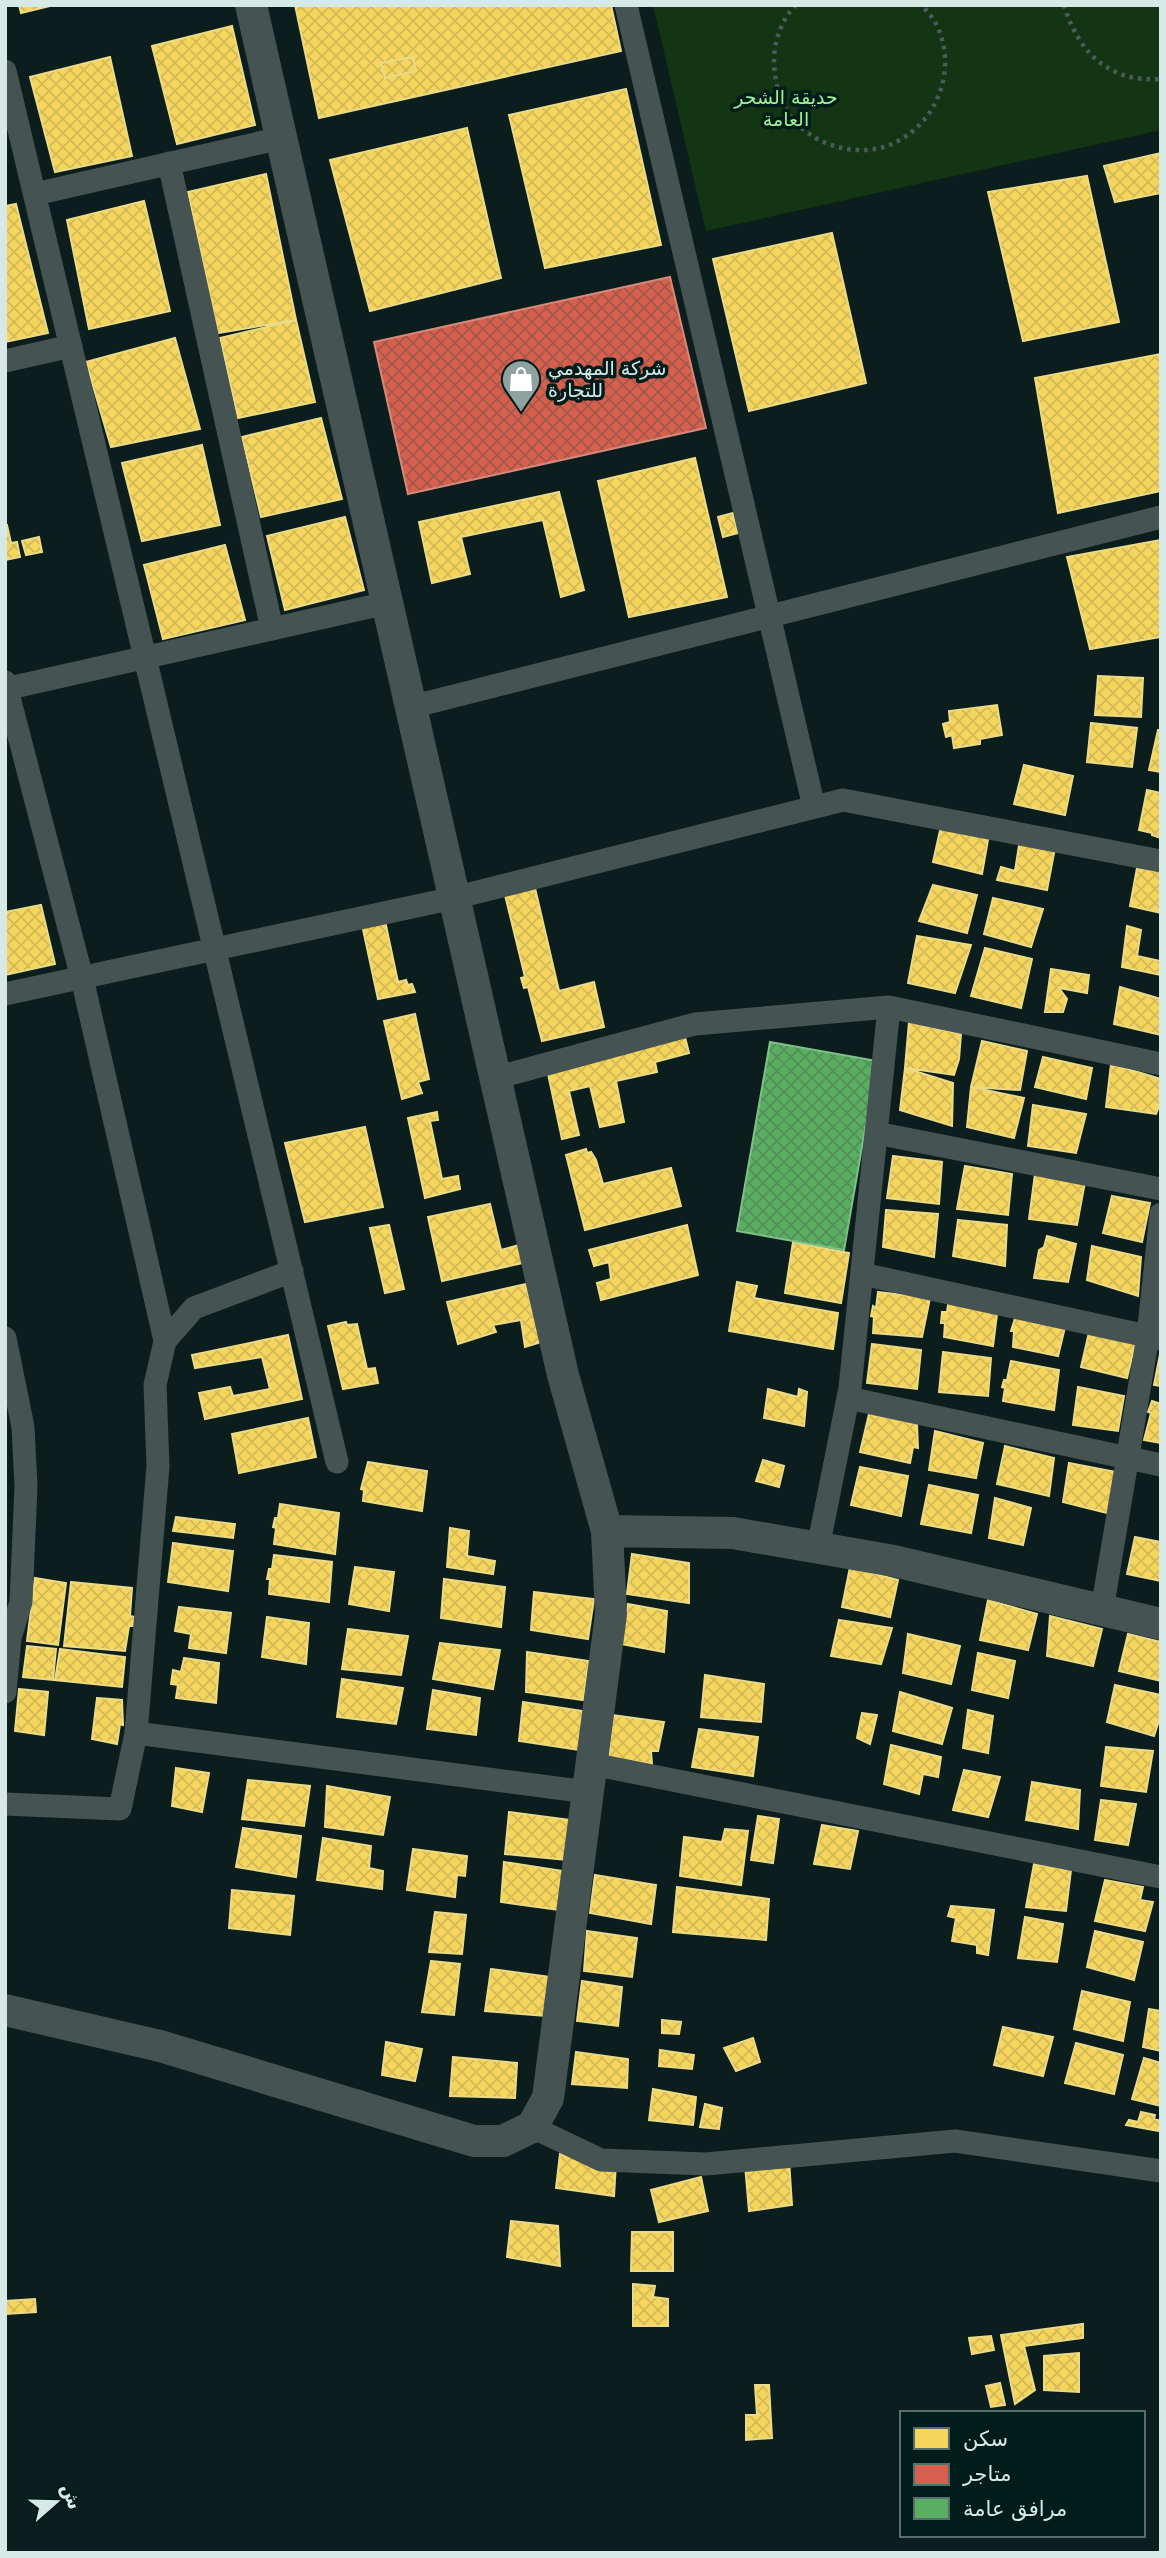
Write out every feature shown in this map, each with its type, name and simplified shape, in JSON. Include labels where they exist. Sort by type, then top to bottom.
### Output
[{"type":"street","points":[[5,2010],[160,2046],[474,2141],[503,2141],[532,2127],[548,2098],[611,1614],[607,1531],[563,1375],[251,5]]},
{"type":"street","points":[[626,5],[814,807]]},
{"type":"street","points":[[5,71],[337,1462]]},
{"type":"street","points":[[35,194],[281,138]]},
{"type":"street","points":[[169,163],[272,629]]},
{"type":"street","points":[[5,361],[71,346]]},
{"type":"street","points":[[411,707],[1161,517]]},
{"type":"street","points":[[5,1804],[120,1809],[136,1733],[158,1466],[155,1385],[165,1341],[82,978],[6,687],[387,603]]},
{"type":"street","points":[[5,994],[454,898],[843,800],[1161,861]]},
{"type":"street","points":[[495,1078],[695,1024],[889,1007],[1161,1064]]},
{"type":"street","points":[[818,1548],[848,1398],[889,1007]]},
{"type":"street","points":[[876,1133],[1161,1189]]},
{"type":"street","points":[[1102,1610],[1128,1458],[1154,1337],[1161,1214]]},
{"type":"street","points":[[165,1341],[194,1308],[292,1271]]},
{"type":"street","points":[[862,1274],[1154,1337]]},
{"type":"street","points":[[5,1338],[23,1427],[26,1486],[21,1602],[10,1638],[5,1692]]},
{"type":"street","points":[[848,1398],[1161,1465]]},
{"type":"street","points":[[607,1531],[733,1533],[894,1560],[1161,1624]]},
{"type":"street","points":[[136,1733],[590,1778],[1161,1877]]},
{"type":"street","points":[[532,2127],[601,2160],[706,2164],[955,2141],[1161,2171]]},
{"type":"path","points":[[796,5],[778,34],[773,63],[778,92],[792,118],[814,137],[841,148],[870,150],[897,142],[920,126],[936,103],[945,76],[944,48],[935,22],[922,5]]},
{"type":"path","points":[[1064,5],[1072,30],[1089,55],[1114,72],[1144,80],[1161,79]]},
{"type":"green space","name":"حديقة الشحر العامة","points":[[653,5],[1161,5],[1161,130],[706,231]]},
{"type":"building: سكن","points":[[19,5],[54,5],[21,13]]},
{"type":"building: سكن","points":[[295,5],[611,5],[621,51],[319,118]]},
{"type":"building: سكن","points":[[232,26],[255,125],[177,144],[152,46]]},
{"type":"building: سكن","points":[[110,57],[132,156],[55,172],[30,77]]},
{"type":"building: سكن","points":[[413,57],[416,71],[385,78],[381,63]]},
{"type":"building: سكن","points":[[626,89],[661,245],[545,268],[509,115]]},
{"type":"building: سكن","points":[[467,128],[501,278],[370,311],[330,160]]},
{"type":"building: سكن","points":[[1161,153],[1161,193],[1115,202],[1104,166]]},
{"type":"building: سكن","points":[[266,174],[296,320],[218,333],[188,192]]},
{"type":"building: سكن","points":[[1087,176],[1119,322],[1023,341],[988,192]]},
{"type":"building: سكن","points":[[144,201],[170,311],[89,329],[67,220]]},
{"type":"building: سكن","points":[[16,204],[48,333],[5,342],[5,206]]},
{"type":"building: سكن","points":[[832,233],[866,383],[749,411],[713,259]]},
{"type":"building: سكن","points":[[296,320],[315,402],[238,418],[220,338]]},
{"type":"building: سكن","points":[[175,338],[200,429],[111,447],[86,362]]},
{"type":"building: سكن","points":[[1161,354],[1161,491],[1058,513],[1035,378]]},
{"type":"building: سكن","points":[[321,418],[342,499],[261,517],[242,437]]},
{"type":"building: سكن","points":[[202,445],[220,525],[142,541],[122,463]]},
{"type":"building: سكن","points":[[695,458],[727,597],[629,617],[598,481]]},
{"type":"building: سكن","points":[[559,492],[584,590],[561,597],[543,520],[461,537],[470,574],[432,583],[419,522]]},
{"type":"building: سكن","points":[[733,513],[738,533],[723,537],[718,517]]},
{"type":"building: سكن","points":[[345,517],[364,590],[285,610],[267,536]]},
{"type":"building: سكن","points":[[5,525],[11,543],[17,542],[20,557],[5,560]]},
{"type":"building: سكن","points":[[39,537],[42,552],[26,555],[22,541]]},
{"type":"building: سكن","points":[[1161,540],[1161,637],[1090,649],[1067,557]]},
{"type":"building: سكن","points":[[225,545],[245,620],[163,639],[144,565]]},
{"type":"building: سكن","points":[[1098,676],[1143,678],[1141,717],[1095,715]]},
{"type":"building: سكن","points":[[997,705],[1002,735],[980,739],[980,744],[954,748],[952,735],[946,737],[943,724],[950,722],[949,711]]},
{"type":"building: سكن","points":[[1091,723],[1137,728],[1132,767],[1087,762]]},
{"type":"building: سكن","points":[[1158,730],[1161,730],[1161,772],[1149,770]]},
{"type":"building: سكن","points":[[1024,765],[1073,776],[1065,815],[1014,804]]},
{"type":"building: سكن","points":[[1147,790],[1161,793],[1161,838],[1139,830]]},
{"type":"building: سكن","points":[[941,826],[989,834],[982,874],[933,862]]},
{"type":"building: سكن","points":[[1020,839],[1055,848],[1047,890],[997,880],[1001,867],[1015,871]]},
{"type":"building: سكن","points":[[1156,867],[1161,868],[1161,913],[1130,906],[1137,868],[1155,871]]},
{"type":"building: سكن","points":[[933,885],[977,895],[967,933],[919,921]]},
{"type":"building: سكن","points":[[535,888],[559,991],[594,982],[604,1027],[542,1041],[528,987],[524,988],[521,978],[525,977],[505,895]]},
{"type":"building: سكن","points":[[993,898],[1043,909],[1031,947],[984,934]]},
{"type":"building: سكن","points":[[41,905],[55,964],[5,975],[5,912]]},
{"type":"building: سكن","points":[[384,916],[398,982],[406,980],[408,985],[412,984],[415,992],[378,999],[361,920]]},
{"type":"building: سكن","points":[[1127,926],[1141,930],[1137,956],[1160,961],[1161,957],[1161,975],[1122,967]]},
{"type":"building: سكن","points":[[917,936],[971,945],[955,993],[908,983]]},
{"type":"building: سكن","points":[[985,948],[1032,959],[1021,1008],[971,996]]},
{"type":"building: سكن","points":[[1051,969],[1089,975],[1087,993],[1059,988],[1067,999],[1063,1012],[1045,1012]]},
{"type":"building: سكن","points":[[1120,987],[1161,999],[1161,1035],[1114,1024]]},
{"type":"building: سكن","points":[[415,1014],[429,1079],[418,1082],[422,1093],[402,1099],[384,1021]]},
{"type":"building: سكن","points":[[909,1022],[961,1034],[959,1059],[954,1075],[905,1068]]},
{"type":"building: سكن","points":[[685,1037],[689,1053],[655,1062],[657,1072],[616,1081],[624,1122],[600,1127],[590,1086],[569,1091],[579,1135],[562,1139],[548,1074]]},
{"type":"building: سكن","points":[[982,1041],[1027,1051],[1020,1090],[971,1087]]},
{"type":"building: سكن","points":[[1043,1057],[1092,1068],[1086,1099],[1035,1087]]},
{"type":"building: سكن","points":[[1111,1064],[1161,1079],[1161,1101],[1156,1114],[1106,1107]]},
{"type":"building: سكن","points":[[905,1068],[953,1083],[952,1126],[900,1110]]},
{"type":"building: سكن","points":[[971,1087],[1024,1098],[1014,1138],[967,1127]]},
{"type":"building: سكن","points":[[1033,1105],[1086,1114],[1076,1153],[1028,1146]]},
{"type":"building: سكن","points":[[437,1112],[438,1120],[430,1121],[442,1179],[458,1176],[460,1189],[425,1198],[408,1118]]},
{"type":"building: سكن","points":[[365,1127],[383,1207],[305,1222],[285,1143]]},
{"type":"building: سكن","points":[[586,1149],[596,1160],[603,1184],[671,1168],[681,1206],[585,1230],[566,1155]]},
{"type":"building: سكن","points":[[893,1156],[942,1162],[939,1204],[887,1198]]},
{"type":"building: سكن","points":[[965,1166],[1012,1174],[1008,1215],[957,1209]]},
{"type":"building: سكن","points":[[1035,1174],[1085,1182],[1077,1225],[1029,1219]]},
{"type":"building: سكن","points":[[1112,1196],[1150,1203],[1142,1242],[1103,1233]]},
{"type":"building: سكن","points":[[490,1204],[501,1250],[519,1245],[523,1263],[442,1281],[428,1217]]},
{"type":"building: سكن","points":[[886,1210],[938,1214],[934,1257],[883,1247]]},
{"type":"building: سكن","points":[[958,1220],[1007,1225],[1005,1266],[953,1256]]},
{"type":"building: سكن","points":[[389,1225],[404,1289],[385,1293],[370,1228]]},
{"type":"building: سكن","points":[[687,1225],[698,1275],[601,1300],[597,1283],[611,1279],[609,1262],[594,1266],[589,1250]]},
{"type":"building: سكن","points":[[1047,1236],[1076,1244],[1068,1282],[1034,1278],[1039,1250],[1044,1247]]},
{"type":"building: سكن","points":[[793,1242],[849,1253],[841,1303],[785,1293]]},
{"type":"building: سكن","points":[[1092,1246],[1141,1257],[1138,1296],[1087,1280]]},
{"type":"building: سكن","points":[[737,1282],[757,1286],[754,1298],[838,1313],[833,1349],[729,1331]]},
{"type":"building: سكن","points":[[526,1284],[541,1342],[525,1347],[521,1320],[493,1325],[496,1332],[458,1344],[447,1302]]},
{"type":"building: سكن","points":[[878,1292],[930,1298],[922,1337],[873,1333],[874,1317],[871,1316],[873,1306],[876,1308]]},
{"type":"building: سكن","points":[[949,1298],[998,1306],[993,1346],[944,1337],[945,1323],[941,1323],[942,1312],[947,1312]]},
{"type":"building: سكن","points":[[1018,1309],[1067,1319],[1058,1356],[1013,1347],[1014,1331],[1011,1331]]},
{"type":"building: سكن","points":[[346,1322],[347,1325],[357,1324],[367,1369],[375,1368],[378,1383],[343,1389],[328,1326]]},
{"type":"building: سكن","points":[[1090,1328],[1136,1341],[1127,1378],[1081,1367]]},
{"type":"building: سكن","points":[[288,1335],[302,1399],[205,1419],[199,1393],[230,1387],[233,1396],[270,1389],[262,1357],[195,1368],[192,1355]]},
{"type":"building: سكن","points":[[872,1344],[921,1350],[917,1389],[867,1383]]},
{"type":"building: سكن","points":[[1161,1349],[1161,1386],[1154,1385]]},
{"type":"building: سكن","points":[[943,1352],[991,1358],[988,1396],[939,1392]]},
{"type":"building: سكن","points":[[1011,1361],[1059,1370],[1054,1410],[1003,1401],[1005,1388],[1002,1387],[1004,1380],[1007,1380]]},
{"type":"building: سكن","points":[[1078,1387],[1124,1396],[1118,1431],[1073,1425]]},
{"type":"building: سكن","points":[[768,1389],[798,1397],[799,1389],[807,1392],[804,1426],[764,1418]]},
{"type":"building: سكن","points":[[1152,1401],[1161,1404],[1161,1443],[1144,1440]]},
{"type":"building: سكن","points":[[869,1414],[917,1424],[918,1448],[913,1447],[910,1463],[860,1452]]},
{"type":"building: سكن","points":[[308,1418],[316,1457],[239,1473],[232,1434]]},
{"type":"building: سكن","points":[[935,1431],[983,1443],[976,1478],[929,1470]]},
{"type":"building: سكن","points":[[1005,1446],[1054,1458],[1049,1496],[997,1484]]},
{"type":"building: سكن","points":[[763,1460],[784,1466],[779,1487],[756,1481]]},
{"type":"building: سكن","points":[[368,1462],[427,1471],[422,1511],[363,1501],[364,1490],[361,1489]]},
{"type":"building: سكن","points":[[1069,1463],[1116,1472],[1107,1513],[1063,1502]]},
{"type":"building: سكن","points":[[860,1467],[908,1476],[901,1516],[851,1505]]},
{"type":"building: سكن","points":[[929,1485],[978,1495],[971,1533],[921,1524]]},
{"type":"building: سكن","points":[[995,1498],[1031,1508],[1023,1545],[989,1538]]},
{"type":"building: سكن","points":[[280,1504],[339,1513],[335,1554],[274,1544],[276,1528],[273,1527],[275,1518],[278,1518]]},
{"type":"building: سكن","points":[[176,1517],[235,1524],[233,1538],[173,1531]]},
{"type":"building: سكن","points":[[450,1528],[469,1531],[467,1556],[495,1561],[493,1574],[447,1567]]},
{"type":"building: سكن","points":[[1135,1537],[1161,1542],[1161,1581],[1127,1574]]},
{"type":"building: سكن","points":[[173,1543],[233,1551],[228,1591],[168,1582]]},
{"type":"building: سكن","points":[[632,1554],[689,1563],[689,1603],[627,1594]]},
{"type":"building: سكن","points":[[274,1555],[332,1562],[329,1602],[269,1594],[270,1579],[267,1579]]},
{"type":"building: سكن","points":[[355,1567],[394,1572],[389,1611],[349,1604]]},
{"type":"building: سكن","points":[[850,1567],[898,1580],[890,1617],[842,1607]]},
{"type":"building: سكن","points":[[35,1578],[66,1583],[58,1645],[27,1641]]},
{"type":"building: سكن","points":[[444,1579],[505,1587],[501,1627],[441,1618]]},
{"type":"building: سكن","points":[[71,1582],[132,1588],[130,1616],[135,1617],[133,1626],[129,1626],[125,1651],[64,1646]]},
{"type":"building: سكن","points":[[534,1592],[594,1599],[588,1639],[531,1630]]},
{"type":"building: سكن","points":[[988,1600],[1037,1614],[1028,1650],[980,1640]]},
{"type":"building: سكن","points":[[628,1604],[667,1611],[664,1652],[621,1644]]},
{"type":"building: سكن","points":[[179,1607],[231,1613],[226,1653],[189,1648],[191,1634],[175,1631]]},
{"type":"building: سكن","points":[[1050,1616],[1102,1629],[1093,1666],[1047,1656]]},
{"type":"building: سكن","points":[[267,1617],[309,1623],[306,1664],[262,1657]]},
{"type":"building: سكن","points":[[839,1620],[892,1628],[881,1664],[831,1656]]},
{"type":"building: سكن","points":[[348,1629],[408,1636],[401,1675],[342,1669]]},
{"type":"building: سكن","points":[[908,1634],[960,1646],[951,1684],[903,1673]]},
{"type":"building: سكن","points":[[1128,1634],[1161,1642],[1161,1681],[1119,1671]]},
{"type":"building: سكن","points":[[440,1643],[500,1650],[493,1689],[433,1679]]},
{"type":"building: سكن","points":[[27,1646],[56,1649],[53,1680],[23,1677]]},
{"type":"building: سكن","points":[[60,1649],[125,1657],[122,1687],[55,1680]]},
{"type":"building: سكن","points":[[527,1652],[589,1661],[583,1700],[526,1692]]},
{"type":"building: سكن","points":[[978,1653],[1015,1661],[1008,1698],[972,1690]]},
{"type":"building: سكن","points":[[184,1658],[219,1663],[216,1703],[176,1698],[178,1685],[171,1684],[173,1670],[181,1672]]},
{"type":"building: سكن","points":[[705,1675],[764,1684],[761,1722],[701,1717]]},
{"type":"building: سكن","points":[[342,1679],[403,1688],[396,1724],[337,1717]]},
{"type":"building: سكن","points":[[1115,1685],[1161,1695],[1161,1714],[1154,1736],[1107,1722]]},
{"type":"building: سكن","points":[[19,1689],[48,1692],[44,1735],[15,1731]]},
{"type":"building: سكن","points":[[433,1690],[480,1698],[476,1735],[427,1729]]},
{"type":"building: سكن","points":[[900,1692],[952,1708],[942,1744],[893,1731]]},
{"type":"building: سكن","points":[[97,1698],[122,1700],[123,1725],[120,1724],[117,1744],[92,1739]]},
{"type":"building: سكن","points":[[523,1702],[583,1711],[580,1750],[519,1741]]},
{"type":"building: سكن","points":[[968,1710],[993,1716],[988,1753],[963,1748]]},
{"type":"building: سكن","points":[[862,1713],[877,1715],[870,1744],[857,1738]]},
{"type":"building: سكن","points":[[612,1715],[664,1722],[658,1751],[651,1751],[652,1764],[609,1757]]},
{"type":"building: سكن","points":[[699,1729],[758,1737],[753,1776],[692,1767]]},
{"type":"building: سكن","points":[[891,1745],[941,1757],[938,1777],[923,1774],[919,1794],[884,1784]]},
{"type":"building: سكن","points":[[1106,1747],[1153,1751],[1146,1792],[1101,1786]]},
{"type":"building: سكن","points":[[176,1768],[209,1773],[202,1812],[172,1806]]},
{"type":"building: سكن","points":[[964,1770],[1000,1777],[988,1817],[953,1810]]},
{"type":"building: سكن","points":[[248,1780],[310,1786],[304,1826],[242,1819]]},
{"type":"building: سكن","points":[[1032,1782],[1080,1790],[1078,1829],[1026,1820]]},
{"type":"building: سكن","points":[[327,1786],[390,1797],[383,1835],[325,1827]]},
{"type":"building: سكن","points":[[1101,1800],[1136,1804],[1128,1845],[1095,1840]]},
{"type":"building: سكن","points":[[509,1812],[571,1820],[566,1860],[505,1854]]},
{"type":"building: سكن","points":[[758,1816],[779,1819],[773,1863],[751,1860]]},
{"type":"building: سكن","points":[[822,1825],[858,1831],[850,1869],[814,1864]]},
{"type":"building: سكن","points":[[243,1828],[301,1836],[296,1877],[236,1867]]},
{"type":"building: سكن","points":[[725,1829],[748,1831],[741,1885],[680,1876],[684,1837],[722,1842]]},
{"type":"building: سكن","points":[[323,1838],[371,1846],[369,1868],[383,1871],[382,1889],[317,1880]]},
{"type":"building: سكن","points":[[413,1849],[467,1856],[465,1876],[457,1875],[455,1897],[407,1890]]},
{"type":"building: سكن","points":[[504,1862],[563,1871],[560,1910],[501,1902]]},
{"type":"building: سكن","points":[[1034,1864],[1071,1870],[1066,1911],[1026,1907]]},
{"type":"building: سكن","points":[[595,1875],[656,1885],[651,1924],[590,1913]]},
{"type":"building: سكن","points":[[1105,1880],[1143,1887],[1140,1900],[1153,1902],[1145,1931],[1095,1921]]},
{"type":"building: سكن","points":[[677,1887],[769,1899],[766,1940],[673,1932]]},
{"type":"building: سكن","points":[[232,1890],[294,1896],[290,1935],[229,1928]]},
{"type":"building: سكن","points":[[951,1906],[994,1910],[988,1955],[977,1953],[977,1945],[952,1941],[956,1918],[948,1916]]},
{"type":"building: سكن","points":[[435,1912],[466,1915],[462,1954],[429,1952]]},
{"type":"building: سكن","points":[[1025,1917],[1063,1924],[1057,1962],[1018,1958]]},
{"type":"building: سكن","points":[[587,1931],[637,1938],[632,1977],[584,1971]]},
{"type":"building: سكن","points":[[1095,1931],[1143,1942],[1134,1980],[1087,1967]]},
{"type":"building: سكن","points":[[431,1961],[460,1964],[454,2015],[422,2012]]},
{"type":"building: سكن","points":[[491,1969],[551,1977],[546,2016],[485,2011]]},
{"type":"building: سكن","points":[[582,1981],[622,1987],[618,2026],[577,2021]]},
{"type":"building: سكن","points":[[1082,1991],[1130,2002],[1123,2041],[1074,2029]]},
{"type":"building: سكن","points":[[1149,2009],[1161,2011],[1161,2051],[1143,2047]]},
{"type":"building: سكن","points":[[662,2020],[681,2022],[679,2034],[662,2033]]},
{"type":"building: سكن","points":[[1003,2027],[1053,2037],[1043,2076],[994,2065]]},
{"type":"building: سكن","points":[[753,2038],[760,2062],[736,2071],[724,2048]]},
{"type":"building: سكن","points":[[386,2042],[422,2049],[415,2081],[382,2075]]},
{"type":"building: سكن","points":[[1076,2043],[1123,2055],[1114,2094],[1065,2083]]},
{"type":"building: سكن","points":[[660,2050],[694,2055],[692,2069],[659,2066]]},
{"type":"building: سكن","points":[[576,2052],[628,2059],[627,2088],[572,2084]]},
{"type":"building: سكن","points":[[453,2057],[517,2063],[515,2098],[450,2096]]},
{"type":"building: سكن","points":[[1144,2058],[1161,2063],[1161,2106],[1132,2099]]},
{"type":"building: سكن","points":[[653,2089],[696,2097],[693,2125],[649,2120]]},
{"type":"building: سكن","points":[[705,2104],[722,2108],[719,2129],[700,2127]]},
{"type":"building: سكن","points":[[1141,2112],[1155,2115],[1154,2119],[1161,2121],[1159,2131],[1126,2125],[1129,2120],[1138,2122]]},
{"type":"building: سكن","points":[[560,2154],[616,2163],[614,2196],[556,2188]]},
{"type":"building: سكن","points":[[789,2160],[792,2205],[749,2211],[745,2165]]},
{"type":"building: سكن","points":[[701,2177],[708,2211],[659,2222],[651,2190]]},
{"type":"building: سكن","points":[[511,2221],[558,2226],[560,2266],[507,2257]]},
{"type":"building: سكن","points":[[632,2232],[673,2232],[673,2271],[631,2271]]},
{"type":"building: سكن","points":[[633,2284],[655,2286],[653,2297],[668,2299],[668,2326],[633,2326]]},
{"type":"building: سكن","points":[[35,2299],[36,2312],[6,2314],[5,2301]]},
{"type":"building: سكن","points":[[1083,2324],[1083,2338],[1024,2346],[1035,2390],[1015,2404],[1001,2335]]},
{"type":"building: سكن","points":[[991,2336],[994,2350],[972,2354],[969,2338]]},
{"type":"building: سكن","points":[[1079,2353],[1079,2392],[1044,2390],[1044,2356]]},
{"type":"building: سكن","points":[[1000,2383],[1005,2405],[991,2407],[986,2386]]},
{"type":"building: سكن","points":[[755,2385],[769,2385],[772,2438],[746,2440],[746,2415],[757,2415]]},
{"type":"building: متاجر","points":[[670,277],[706,428],[408,494],[374,342]]},
{"type":"building: مرافق عامة","points":[[770,1042],[877,1061],[844,1250],[737,1231]]},
{"type":"place","name":"شركة المهدمي للتجارة","points":[[521,413]]}]
